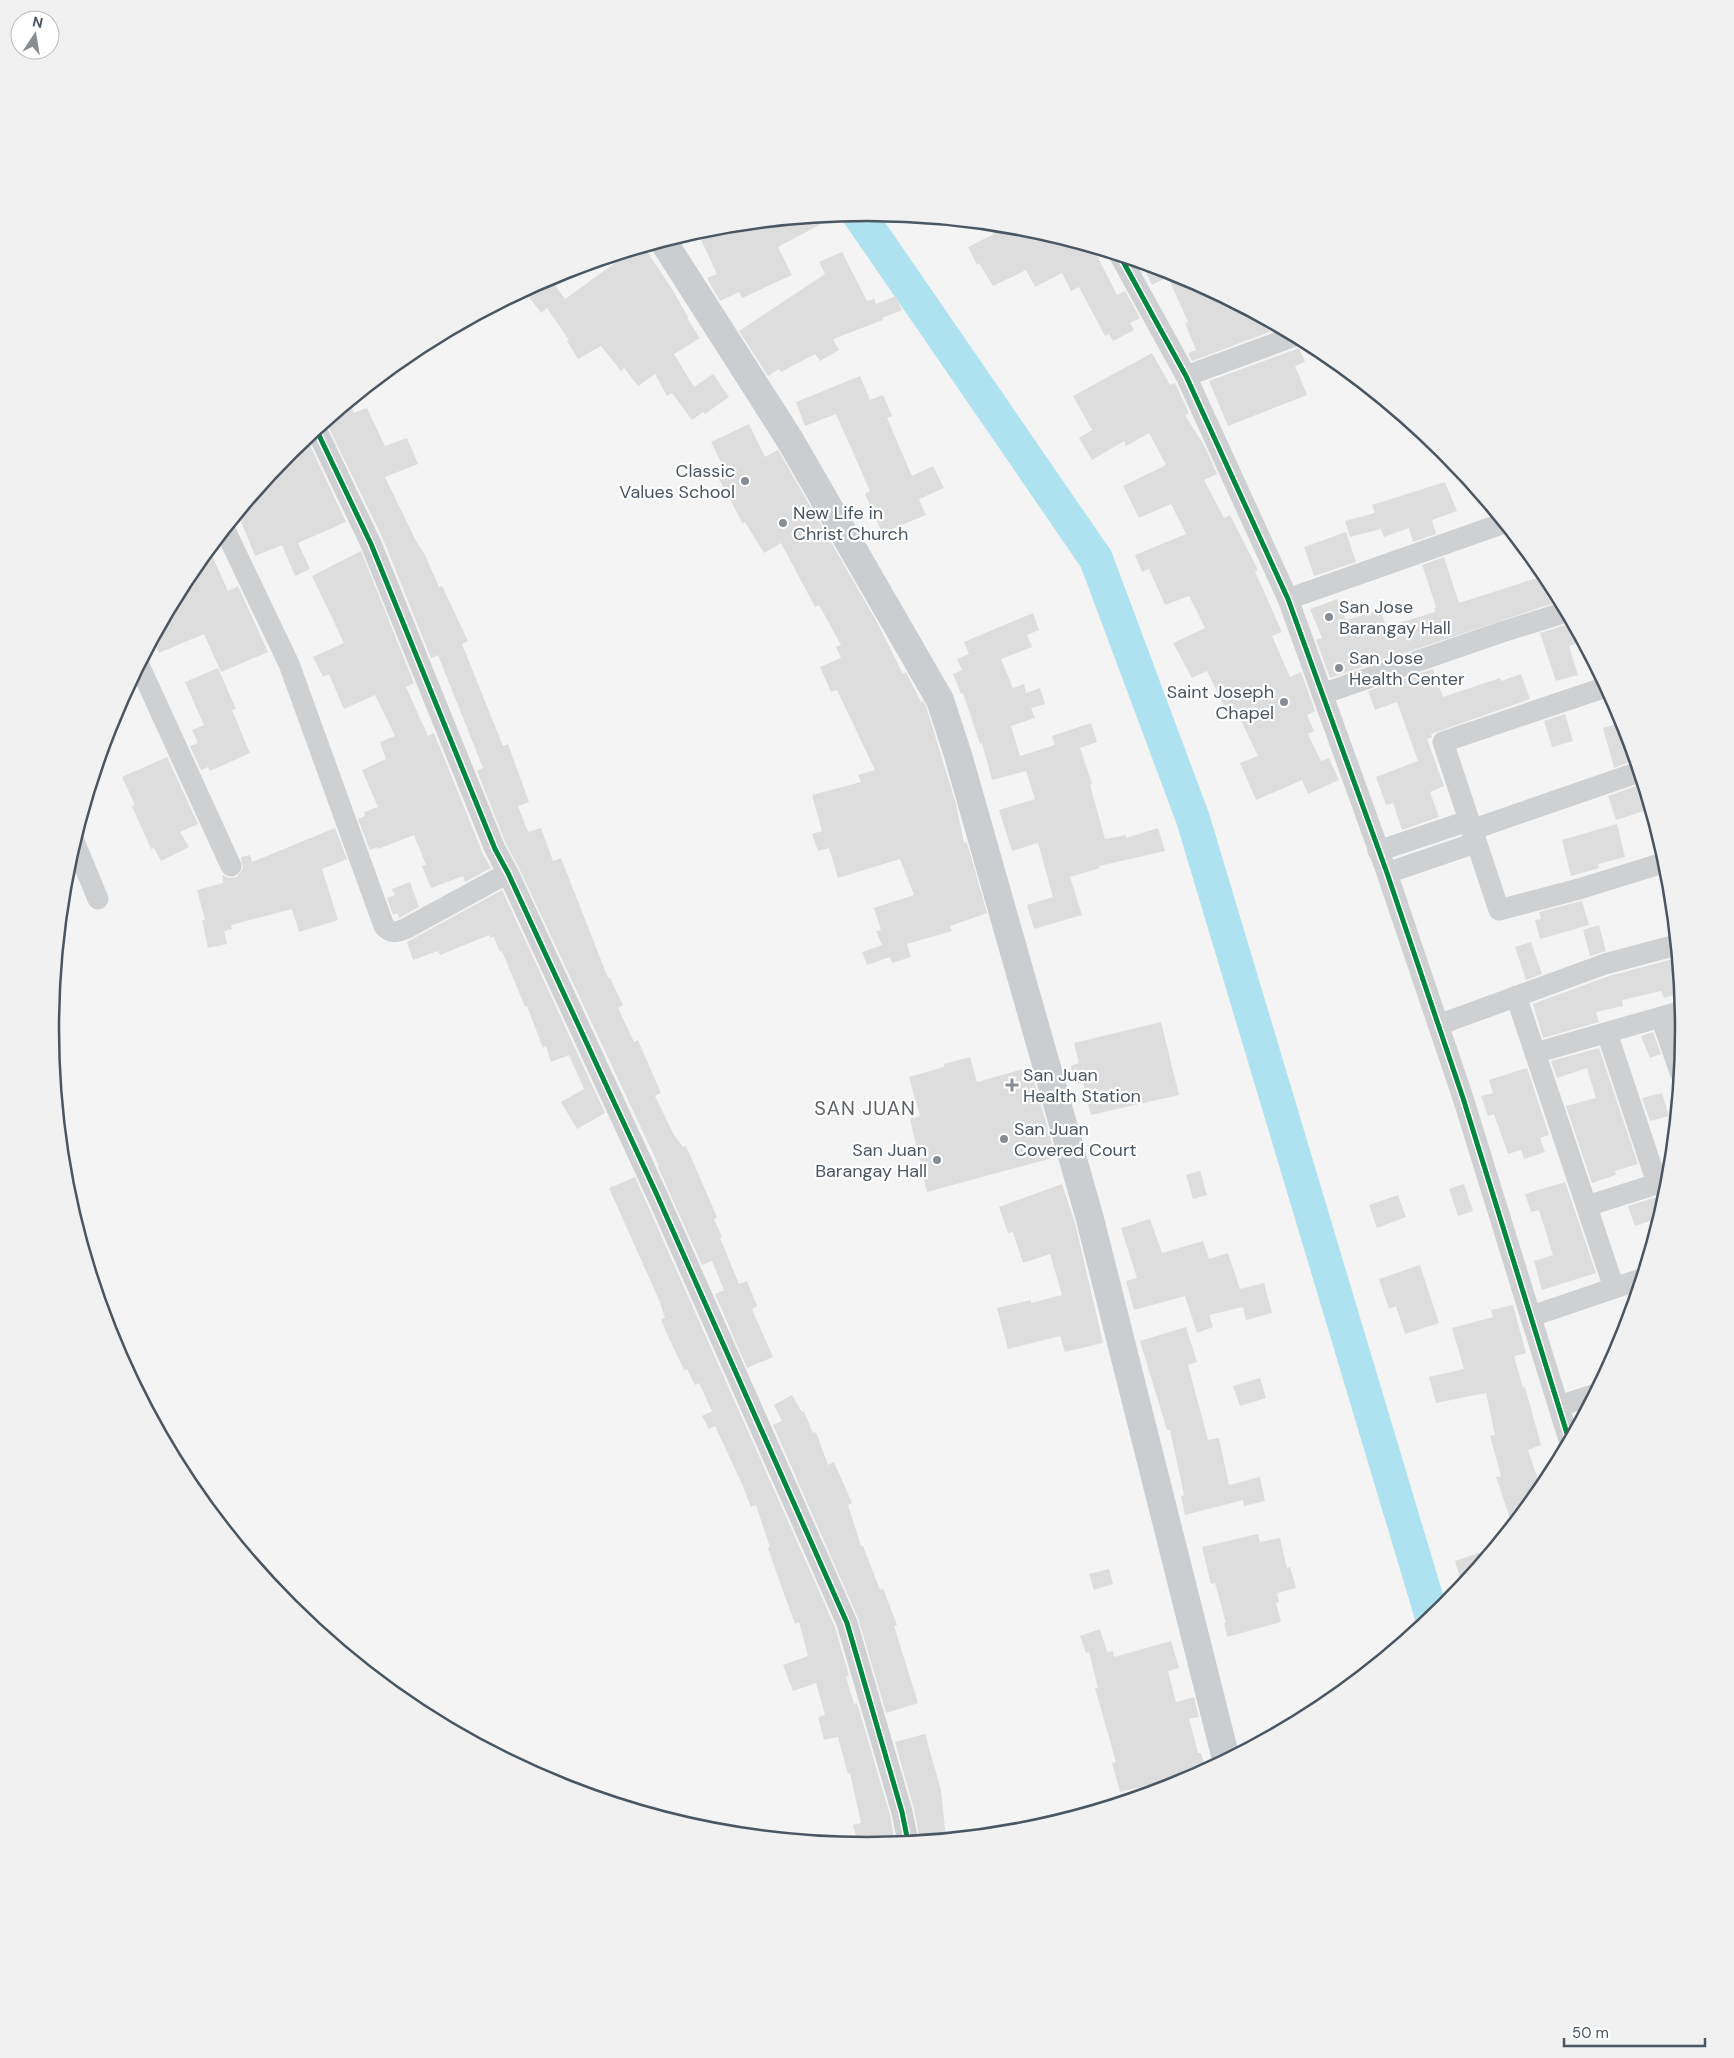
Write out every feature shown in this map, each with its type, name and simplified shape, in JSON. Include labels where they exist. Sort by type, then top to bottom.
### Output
[{"type":"main road","points":[[665,246],[790,440],[940,700],[958,755],[1090,1218],[1225,1754]]},
{"type":"street","points":[[1124,263],[1186,376],[1288,600],[1387,873],[1438,1025],[1532,1316],[1567,1433]]},
{"type":"street","points":[[1186,376],[1287,339]]},
{"type":"street","points":[[319,435],[371,544],[495,849],[508,873],[657,1195],[847,1623],[902,1812],[907,1836]]},
{"type":"street","points":[[1288,600],[1499,526]]},
{"type":"street","points":[[227,535],[289,664],[381,917],[388,931],[396,932],[405,928],[508,873]]},
{"type":"street","points":[[1322,694],[1560,614]]},
{"type":"street","points":[[143,671],[231,866]]},
{"type":"street","points":[[1600,689],[1442,742],[1499,910],[1579,889],[1658,864]]},
{"type":"street","points":[[1387,873],[1472,831],[1634,774]]},
{"type":"street","points":[[1378,851],[1472,831]]},
{"type":"street","points":[[78,852],[98,900]]},
{"type":"street","points":[[1438,1025],[1605,964],[1671,946]]},
{"type":"street","points":[[1516,996],[1614,1288]]},
{"type":"street","points":[[1535,1053],[1675,1013]]},
{"type":"street","points":[[1661,1017],[1674,1056]]},
{"type":"street","points":[[1607,1033],[1661,1178]]},
{"type":"street","points":[[1587,1206],[1661,1183]]},
{"type":"street","points":[[1532,1316],[1634,1281]]},
{"type":"street","points":[[1559,1406],[1586,1397]]},
{"type":"building","points":[[825,222],[778,247],[792,275],[742,298],[739,292],[720,301],[707,278],[717,274],[700,238],[762,228]]},
{"type":"building","points":[[993,231],[1025,236],[1096,254],[1117,295],[1125,291],[1140,318],[1130,323],[1134,330],[1113,341],[1109,334],[1105,336],[1079,287],[1071,291],[1062,273],[1035,287],[1026,270],[993,286],[979,263],[977,265],[968,247],[994,234]]},
{"type":"building","points":[[647,251],[672,289],[700,338],[674,354],[694,387],[713,374],[729,397],[705,414],[703,412],[692,420],[672,393],[667,396],[655,374],[638,386],[624,368],[621,371],[601,346],[578,359],[567,341],[569,340],[547,308],[541,313],[528,296],[554,284],[565,299],[619,260]]},
{"type":"building","points":[[842,252],[867,301],[874,299],[876,304],[896,296],[902,310],[882,318],[883,320],[833,339],[839,350],[820,361],[815,354],[781,372],[779,369],[768,376],[739,331],[825,274],[819,262]]},
{"type":"building","points":[[1145,271],[1166,278],[1152,285]]},
{"type":"building","points":[[1169,279],[1224,304],[1273,330],[1192,361],[1188,353],[1196,350],[1185,323],[1188,322]]},
{"type":"building","points":[[1299,348],[1305,362],[1295,366],[1307,395],[1228,426],[1209,381]]},
{"type":"building","points":[[1152,353],[1170,385],[1175,383],[1189,413],[1185,415],[1205,447],[1217,474],[1204,480],[1224,518],[1230,515],[1258,570],[1255,571],[1282,632],[1272,636],[1290,677],[1301,672],[1315,711],[1307,715],[1314,731],[1308,734],[1321,761],[1329,758],[1339,780],[1308,794],[1302,780],[1256,800],[1240,763],[1258,756],[1235,708],[1227,712],[1207,671],[1192,678],[1173,643],[1205,628],[1189,596],[1165,605],[1149,569],[1142,572],[1135,555],[1186,534],[1171,504],[1139,518],[1123,486],[1166,465],[1149,433],[1126,446],[1124,441],[1092,460],[1079,438],[1092,430],[1073,396]]},
{"type":"building","points":[[860,376],[870,400],[883,395],[892,416],[887,418],[912,476],[933,466],[944,488],[919,499],[926,515],[882,533],[865,494],[870,491],[836,414],[805,426],[796,402]]},
{"type":"building","points":[[351,407],[354,413],[367,408],[385,446],[407,438],[418,464],[385,477],[416,541],[424,553],[439,587],[442,586],[468,641],[462,644],[503,746],[508,744],[529,802],[518,806],[528,832],[541,828],[553,861],[561,858],[608,978],[610,978],[623,1005],[618,1008],[634,1042],[638,1040],[661,1093],[655,1096],[674,1135],[683,1147],[686,1146],[717,1217],[714,1219],[722,1237],[720,1238],[739,1284],[747,1281],[757,1306],[752,1309],[773,1357],[747,1368],[715,1294],[724,1290],[712,1261],[702,1265],[659,1166],[506,844],[477,771],[483,768],[438,655],[431,658],[383,539],[328,426]]},
{"type":"building","points":[[749,424],[765,457],[778,450],[878,624],[903,674],[906,672],[921,702],[923,701],[926,706],[956,804],[964,843],[966,842],[968,846],[987,913],[950,926],[952,931],[907,944],[911,957],[892,963],[890,957],[867,965],[862,952],[882,945],[876,931],[881,930],[874,908],[914,895],[900,859],[838,878],[829,848],[818,851],[812,834],[822,831],[812,795],[861,782],[858,775],[875,770],[837,690],[831,692],[820,667],[841,658],[836,647],[841,645],[819,605],[815,607],[781,543],[764,553],[745,522],[743,524],[718,477],[726,472],[711,442]]},
{"type":"building","points":[[309,444],[346,522],[298,543],[310,569],[295,576],[282,545],[255,556],[240,519],[259,496]]},
{"type":"building","points":[[1445,482],[1457,511],[1432,520],[1436,534],[1413,542],[1409,528],[1384,537],[1381,529],[1350,537],[1345,521],[1375,513],[1372,505]]},
{"type":"building","points":[[1346,532],[1356,562],[1314,576],[1304,547]]},
{"type":"building","points":[[361,551],[414,683],[406,687],[428,736],[434,733],[483,854],[491,868],[465,882],[463,876],[431,888],[422,866],[426,865],[414,835],[378,849],[377,847],[370,850],[358,819],[365,816],[364,812],[378,807],[362,770],[386,759],[380,742],[395,736],[375,695],[344,709],[329,674],[323,677],[313,657],[344,643],[312,576]]},
{"type":"building","points":[[212,556],[228,591],[238,586],[268,652],[221,672],[204,634],[159,653],[156,646],[167,625]]},
{"type":"building","points":[[1444,557],[1459,603],[1537,578],[1553,603],[1330,678],[1316,640],[1322,638],[1310,609],[1337,599],[1346,620],[1381,610],[1386,627],[1435,612],[1434,608],[1436,607],[1422,565]]},
{"type":"building","points":[[1033,613],[1039,630],[1027,635],[1032,647],[1001,659],[1013,688],[1024,684],[1026,693],[1040,688],[1045,704],[1031,708],[1035,718],[1011,726],[1020,756],[1055,745],[1052,736],[1091,723],[1097,742],[1080,748],[1092,784],[1090,785],[1105,839],[1126,835],[1126,838],[1158,828],[1165,851],[1099,866],[1100,868],[1070,877],[1082,915],[1034,929],[1027,905],[1053,897],[1038,843],[1012,851],[999,810],[1035,799],[1026,771],[992,780],[982,743],[980,744],[963,693],[961,694],[953,674],[962,670],[957,659],[969,654],[964,642]]},
{"type":"building","points":[[1567,625],[1577,644],[1569,646],[1578,675],[1556,681],[1540,633]]},
{"type":"building","points":[[218,668],[236,709],[232,710],[250,753],[210,771],[208,767],[201,770],[190,746],[198,743],[192,730],[204,725],[185,682]]},
{"type":"building","points":[[1433,669],[1443,697],[1500,678],[1501,681],[1521,674],[1530,699],[1431,734],[1432,737],[1427,739],[1444,786],[1430,792],[1439,817],[1402,830],[1393,803],[1386,805],[1376,777],[1418,761],[1397,702],[1375,710],[1368,691]]},
{"type":"building","points":[[1565,714],[1573,741],[1552,747],[1544,721]]},
{"type":"building","points":[[1616,724],[1629,762],[1614,768],[1603,728]]},
{"type":"building","points":[[167,757],[198,824],[180,832],[189,847],[161,861],[154,848],[151,849],[132,806],[135,805],[122,777]]},
{"type":"building","points":[[1637,786],[1645,811],[1616,820],[1608,796]]},
{"type":"building","points":[[1617,824],[1625,857],[1598,864],[1599,868],[1571,876],[1562,840]]},
{"type":"building","points":[[335,828],[347,859],[322,869],[338,920],[299,932],[292,909],[231,925],[232,929],[224,931],[227,944],[208,948],[202,920],[205,920],[197,890],[223,883],[222,875],[229,878],[237,877],[243,868],[241,857],[250,855],[252,862]]},
{"type":"building","points":[[410,882],[419,907],[399,918],[397,913],[393,915],[387,898],[395,895],[392,889]]},
{"type":"building","points":[[502,890],[605,1113],[577,1129],[561,1102],[584,1089],[569,1055],[551,1062],[546,1046],[543,1048],[527,1006],[525,1007],[502,951],[500,952],[494,937],[490,938],[489,935],[440,955],[438,951],[413,960],[407,942]]},
{"type":"building","points":[[1582,901],[1589,925],[1540,939],[1535,920],[1541,919],[1539,912]]},
{"type":"building","points":[[1599,925],[1606,951],[1590,956],[1583,930]]},
{"type":"building","points":[[1531,942],[1542,974],[1526,980],[1515,947]]},
{"type":"building","points":[[1672,959],[1674,995],[1664,998],[1661,991],[1622,1000],[1623,1006],[1596,1012],[1599,1022],[1543,1038],[1533,1004],[1609,976]]},
{"type":"building","points":[[1161,1022],[1179,1095],[1091,1115],[1083,1083],[1075,1084],[1071,1066],[1079,1063],[1074,1043]]},
{"type":"building","points":[[1653,1032],[1661,1054],[1650,1058],[1641,1036]]},
{"type":"building","points":[[1599,1048],[1638,1164],[1615,1171],[1616,1175],[1592,1183],[1566,1106],[1596,1098],[1587,1068],[1557,1078],[1551,1061]]},
{"type":"building","points":[[970,1057],[977,1082],[1030,1067],[1056,1157],[927,1192],[910,1119],[920,1116],[909,1077]]},
{"type":"building","points":[[1527,1068],[1549,1135],[1540,1138],[1545,1152],[1524,1159],[1521,1150],[1508,1154],[1494,1114],[1488,1116],[1481,1096],[1493,1093],[1489,1080]]},
{"type":"building","points":[[1662,1093],[1669,1116],[1650,1121],[1642,1098]]},
{"type":"building","points":[[1200,1171],[1207,1195],[1193,1199],[1186,1175]]},
{"type":"building","points":[[635,1177],[835,1627],[849,1676],[846,1677],[854,1704],[857,1703],[890,1815],[894,1836],[856,1837],[853,1825],[861,1823],[850,1773],[848,1774],[838,1737],[824,1740],[818,1717],[825,1715],[816,1683],[793,1691],[783,1665],[808,1656],[799,1622],[795,1624],[768,1548],[770,1547],[756,1505],[751,1507],[715,1426],[709,1429],[702,1416],[712,1411],[699,1383],[695,1385],[687,1369],[684,1370],[667,1334],[661,1319],[665,1318],[659,1300],[609,1188]]},
{"type":"building","points":[[1565,1182],[1596,1273],[1542,1290],[1534,1261],[1553,1255],[1539,1210],[1531,1212],[1525,1194]]},
{"type":"building","points":[[1062,1184],[1075,1223],[1103,1343],[1065,1352],[1060,1336],[1008,1349],[997,1308],[1031,1300],[1031,1303],[1062,1295],[1050,1254],[1023,1263],[1013,1232],[1008,1233],[999,1207]]},
{"type":"building","points":[[1464,1184],[1473,1211],[1458,1216],[1449,1189]]},
{"type":"building","points":[[1398,1195],[1406,1217],[1377,1228],[1369,1205]]},
{"type":"building","points":[[1658,1197],[1652,1220],[1635,1226],[1628,1206]]},
{"type":"building","points":[[1150,1219],[1162,1253],[1203,1241],[1209,1259],[1228,1253],[1240,1289],[1264,1283],[1272,1313],[1246,1320],[1243,1307],[1209,1315],[1213,1327],[1197,1333],[1185,1296],[1134,1310],[1126,1281],[1137,1278],[1121,1228]]},
{"type":"building","points":[[1420,1265],[1439,1323],[1405,1334],[1396,1306],[1389,1309],[1379,1279]]},
{"type":"building","points":[[1513,1305],[1526,1353],[1514,1356],[1523,1388],[1525,1387],[1541,1445],[1528,1450],[1538,1480],[1510,1518],[1496,1477],[1501,1476],[1490,1436],[1495,1435],[1486,1393],[1436,1403],[1429,1377],[1464,1369],[1452,1328],[1493,1317],[1491,1310]]},
{"type":"building","points":[[1186,1327],[1197,1362],[1188,1365],[1208,1440],[1219,1438],[1229,1485],[1260,1477],[1265,1501],[1244,1506],[1243,1500],[1185,1515],[1181,1496],[1184,1495],[1170,1430],[1167,1430],[1140,1341]]},
{"type":"building","points":[[1260,1378],[1266,1398],[1240,1406],[1233,1386]]},
{"type":"building","points":[[792,1395],[802,1412],[804,1411],[813,1433],[816,1432],[828,1465],[834,1462],[852,1503],[848,1505],[861,1546],[863,1546],[880,1590],[883,1588],[897,1625],[894,1626],[918,1703],[886,1713],[858,1618],[773,1425],[782,1421],[774,1405]]},
{"type":"building","points":[[1258,1534],[1260,1542],[1280,1538],[1287,1568],[1290,1567],[1296,1588],[1277,1593],[1279,1602],[1276,1603],[1281,1622],[1227,1637],[1224,1623],[1226,1623],[1215,1583],[1211,1584],[1202,1547]]},
{"type":"building","points":[[1484,1551],[1460,1578],[1455,1561]]},
{"type":"building","points":[[1109,1569],[1113,1584],[1094,1590],[1089,1574]]},
{"type":"building","points":[[1100,1629],[1107,1652],[1113,1651],[1114,1657],[1171,1641],[1179,1668],[1168,1671],[1176,1702],[1194,1697],[1199,1717],[1189,1719],[1198,1753],[1201,1753],[1204,1763],[1156,1783],[1120,1792],[1112,1763],[1116,1762],[1095,1688],[1098,1688],[1089,1652],[1086,1653],[1080,1636]]},
{"type":"building","points":[[925,1734],[941,1790],[945,1833],[919,1836],[914,1809],[895,1742]]},
{"type":"waterway","points":[[864,221],[1096,559],[1193,819],[1430,1610]]},
{"type":"cycle path","points":[[1124,263],[1186,376],[1288,599],[1387,873],[1463,1098],[1567,1433]]},
{"type":"cycle path","points":[[319,435],[371,544],[495,849],[508,873],[657,1195],[847,1623],[902,1812],[907,1836]]},
{"type":"place","name":"Classic Values School","points":[[745,481]]},
{"type":"place","name":"New Life in Christ Church","points":[[783,523]]},
{"type":"place","name":"San Jose Barangay Hall","points":[[1329,617]]},
{"type":"place","name":"San Jose Health Center","points":[[1339,668]]},
{"type":"place","name":"Saint Joseph Chapel","points":[[1284,702]]},
{"type":"place","name":"San Juan Health Station","points":[[1012,1085]]},
{"type":"place","name":"San Juan Covered Court","points":[[1004,1139]]},
{"type":"place","name":"San Juan Barangay Hall","points":[[937,1160]]},
{"type":"district","name":"SAN JUAN","points":[[865,1108]]}]
